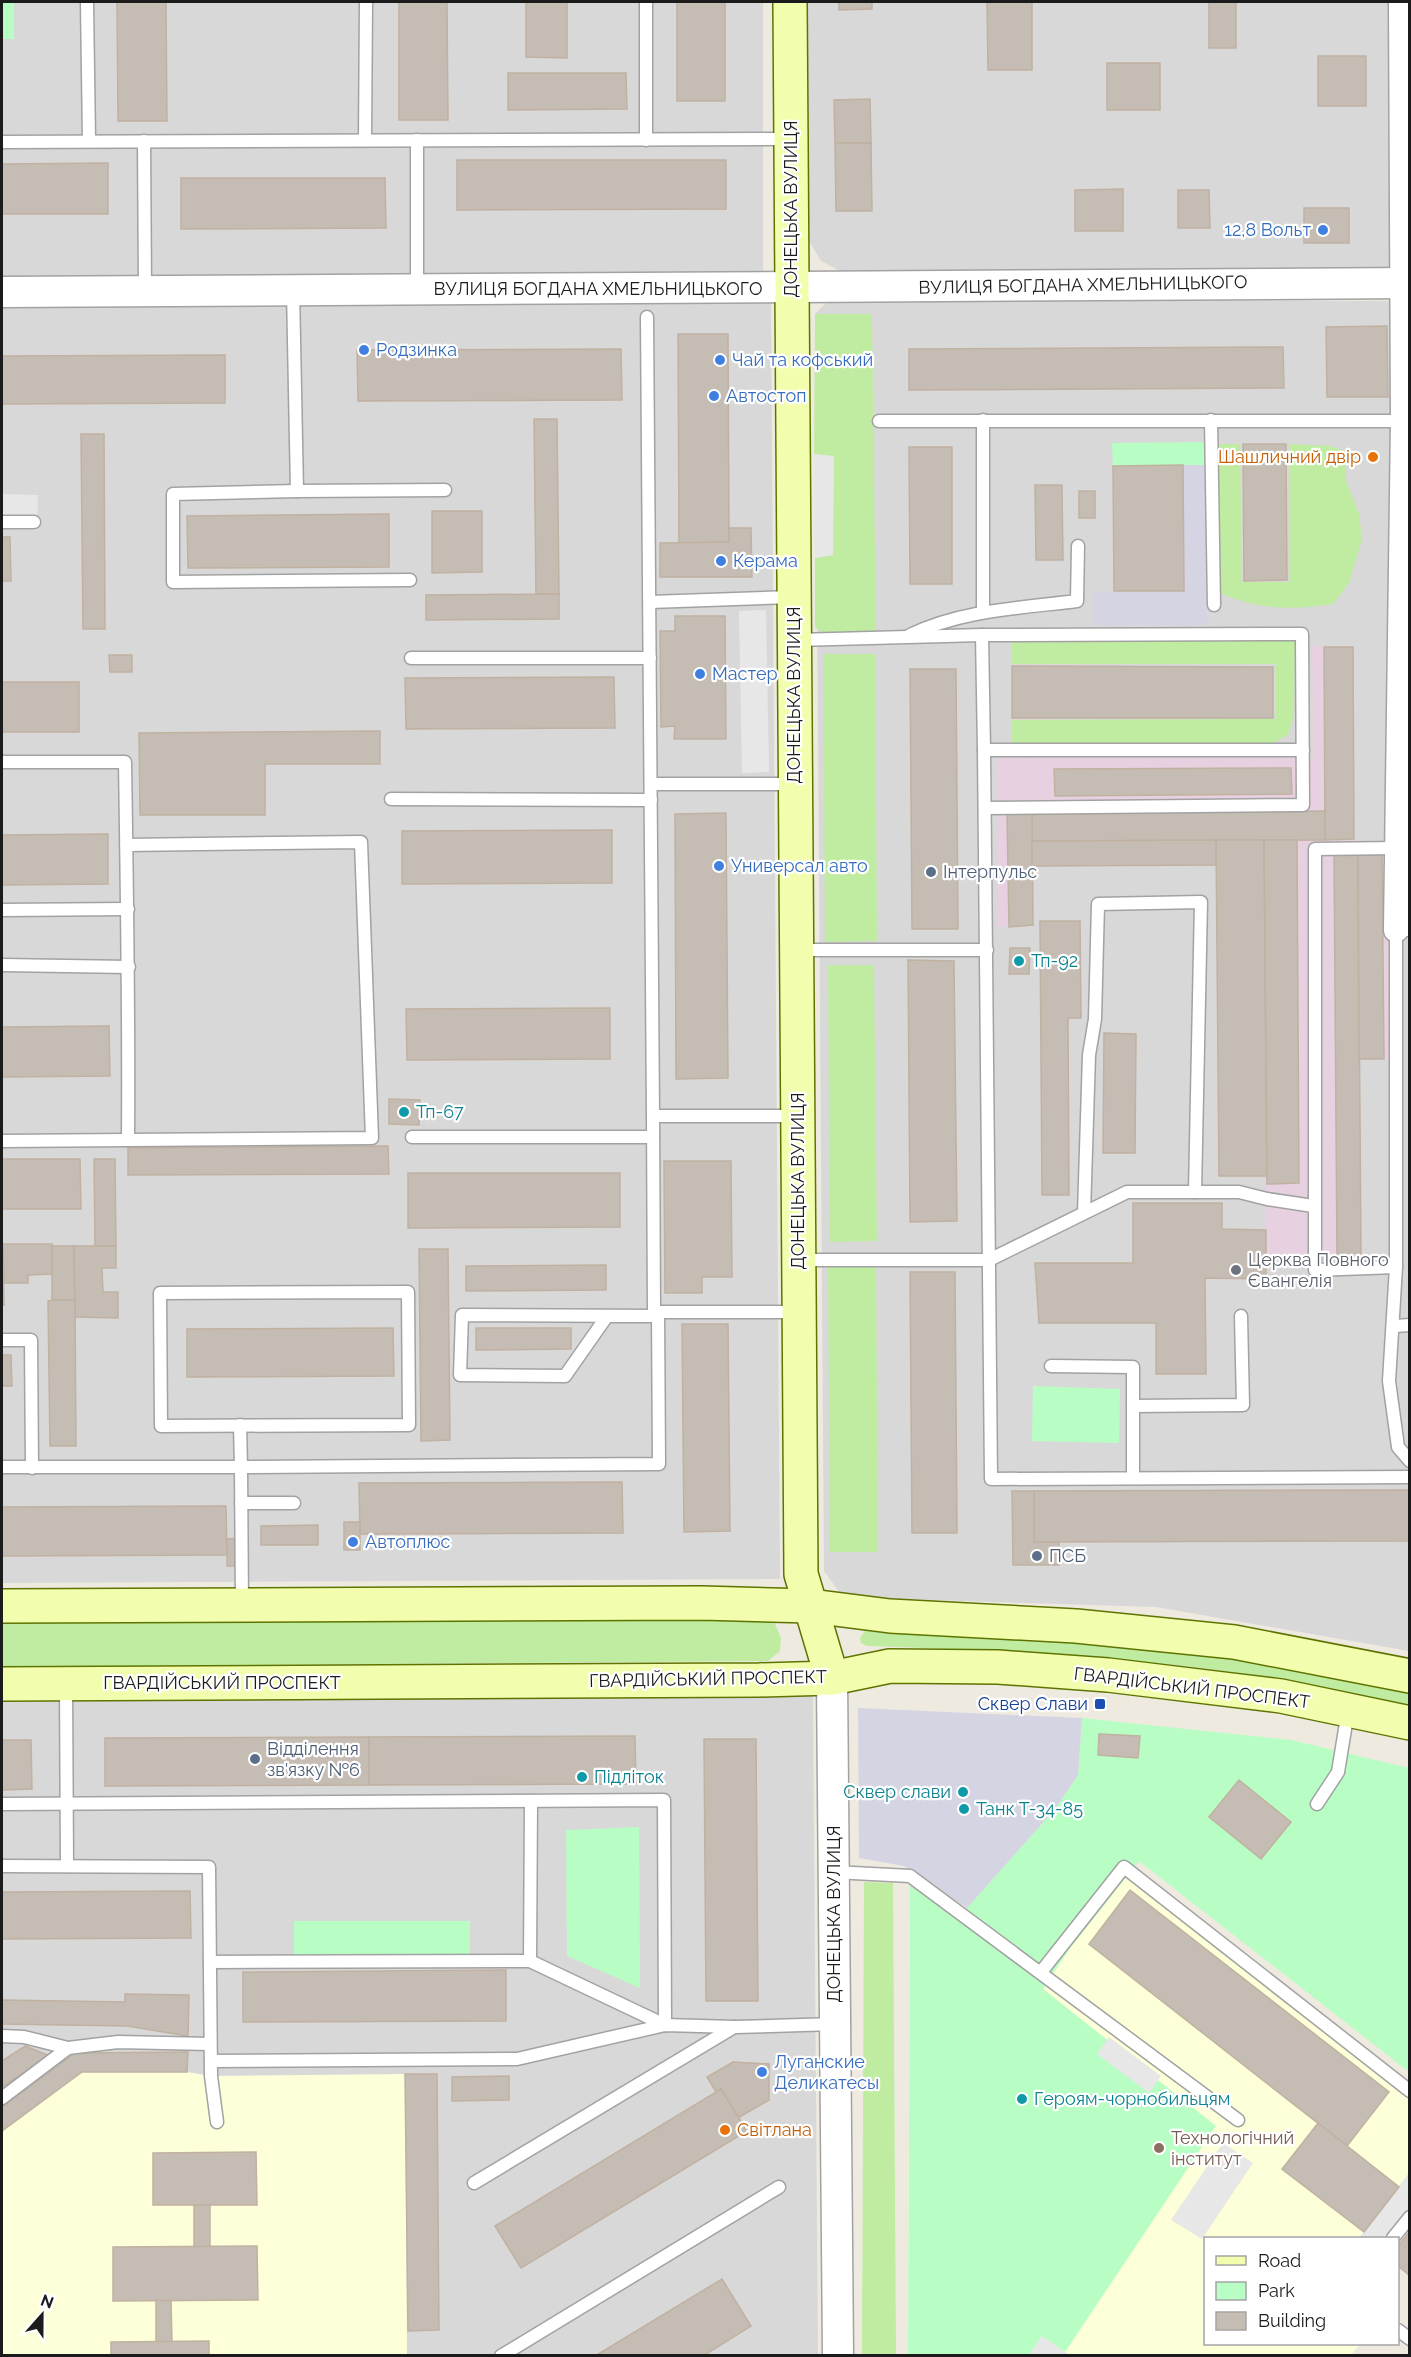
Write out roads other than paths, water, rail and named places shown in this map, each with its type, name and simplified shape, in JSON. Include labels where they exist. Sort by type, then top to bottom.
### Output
[{"type":"main road","name":"ДОНЕЦЬКА ВУЛИЦЯ","points":[[790,2],[801,1574],[832,1678]]},
{"type":"main road","points":[[2,1606],[702,1603],[812,1606],[890,1616],[1076,1626],[1234,1642],[1410,1676]]},
{"type":"main road","name":"ГВАРДІЙСЬКИЙ ПРОСПЕКТ","points":[[2,1684],[832,1678],[890,1665],[998,1667],[1143,1679],[1281,1696],[1410,1723]]},
{"type":"street","points":[[1401,2],[1406,340],[1403,421],[1404,807],[1398,848],[1403,930]]},
{"type":"street","name":"ВУЛИЦЯ БОГДАНА ХМЕЛЬНИЦЬКОГО","points":[[2,292],[1406,283]]},
{"type":"street","name":"ДОНЕЦЬКА ВУЛИЦЯ","points":[[832,1678],[838,2355]]},
{"type":"lane","points":[[87,2],[89,141]]},
{"type":"lane","points":[[365,140],[366,2]]},
{"type":"lane","points":[[646,2],[646,140]]},
{"type":"lane","points":[[2,142],[791,139]]},
{"type":"lane","points":[[417,140],[417,290]]},
{"type":"lane","points":[[144,141],[145,291]]},
{"type":"lane","points":[[293,289],[297,491]]},
{"type":"lane","points":[[2,1467],[659,1464],[658,1314],[654,1312],[647,317]]},
{"type":"lane","points":[[983,420],[983,612]]},
{"type":"lane","points":[[1211,420],[1214,605]]},
{"type":"lane","points":[[879,421],[1403,421]]},
{"type":"lane","points":[[410,580],[173,582],[173,494],[445,490]]},
{"type":"lane","points":[[2,522],[34,522]]},
{"type":"lane","points":[[906,637],[923,628],[983,612],[1077,602],[1078,546]]},
{"type":"lane","points":[[650,602],[794,597]]},
{"type":"lane","points":[[794,640],[982,635],[1302,634],[1303,805],[985,808]]},
{"type":"lane","points":[[982,635],[991,1479],[1410,1478]]},
{"type":"lane","points":[[411,658],[650,658]]},
{"type":"lane","points":[[984,750],[1303,750]]},
{"type":"lane","points":[[2,762],[125,762],[129,967],[128,1140]]},
{"type":"lane","points":[[651,784],[795,784]]},
{"type":"lane","points":[[391,799],[651,800]]},
{"type":"lane","points":[[2,1141],[372,1138],[361,842],[126,845]]},
{"type":"lane","points":[[1396,1267],[1315,1270],[1313,1206],[1315,849],[1398,848]]},
{"type":"lane","points":[[1084,1213],[1089,1055],[1095,1019],[1098,904],[1201,902],[1195,1192]]},
{"type":"lane","points":[[2,910],[128,909]]},
{"type":"lane","points":[[1403,930],[1404,1136],[1395,1326],[1389,1381],[1398,1447],[1410,1461]]},
{"type":"lane","points":[[796,950],[987,950]]},
{"type":"lane","points":[[2,965],[129,967]]},
{"type":"lane","points":[[653,1116],[798,1116]]},
{"type":"lane","points":[[412,1137],[653,1137]]},
{"type":"lane","points":[[799,1260],[989,1260],[1126,1191],[1239,1192],[1313,1206]]},
{"type":"lane","points":[[408,1292],[409,1425],[240,1425],[161,1426],[160,1293],[408,1292]]},
{"type":"lane","points":[[607,1316],[565,1376],[460,1375],[462,1315],[607,1316],[799,1311]]},
{"type":"lane","points":[[1133,1406],[1242,1405],[1241,1316]]},
{"type":"lane","points":[[1395,1326],[1410,1325]]},
{"type":"lane","points":[[2,1340],[31,1340],[32,1468]]},
{"type":"lane","points":[[1051,1366],[1133,1367],[1133,1478]]},
{"type":"lane","points":[[240,1425],[242,1605]]},
{"type":"lane","points":[[241,1503],[294,1503]]},
{"type":"lane","points":[[66,1684],[67,1866]]},
{"type":"lane","points":[[1317,1804],[1338,1772],[1348,1710]]},
{"type":"lane","points":[[2,1804],[664,1800],[665,2025]]},
{"type":"lane","points":[[530,1961],[531,1801]]},
{"type":"lane","points":[[2,1866],[209,1867],[210,2044],[217,2122]]},
{"type":"lane","points":[[1041,1972],[1124,1867],[1410,2091]]},
{"type":"lane","points":[[834,1872],[910,1876],[1238,2120]]},
{"type":"lane","points":[[210,1962],[530,1961],[665,2025]]},
{"type":"lane","points":[[211,2061],[517,2059],[665,2025],[735,2027],[835,2024]]},
{"type":"lane","points":[[474,2183],[735,2027]]},
{"type":"lane","points":[[2,2036],[24,2037],[68,2048],[117,2042],[210,2044]]},
{"type":"lane","points":[[2,2098],[68,2048]]},
{"type":"lane","points":[[501,2355],[779,2187]]},
{"type":"lane","points":[[1394,2237],[1410,2217]]},
{"type":"place","name":"12,8 Вольт","points":[[1323,230]]},
{"type":"place","name":"Родзинка","points":[[364,350]]},
{"type":"place","name":"Чай та кофський","points":[[720,360]]},
{"type":"place","name":"Автостоп","points":[[714,396]]},
{"type":"place","name":"Шашличний двір","points":[[1373,457]]},
{"type":"place","name":"Керама","points":[[721,561]]},
{"type":"place","name":"Мастер","points":[[700,674]]},
{"type":"place","name":"Универсал авто","points":[[719,866]]},
{"type":"place","name":"Інтерпульс","points":[[931,872]]},
{"type":"place","name":"Тп-92","points":[[1019,961]]},
{"type":"place","name":"Тп-67","points":[[404,1112]]},
{"type":"place","name":"Церква Повного Євангелія","points":[[1236,1270]]},
{"type":"place","name":"Автоплюс","points":[[353,1542]]},
{"type":"place","name":"ПСБ","points":[[1037,1556]]},
{"type":"place","name":"Сквер Слави","points":[[1100,1704]]},
{"type":"place","name":"Відділення зв'язку №6","points":[[255,1759]]},
{"type":"place","name":"Підліток","points":[[582,1777]]},
{"type":"place","name":"Сквер слави","points":[[963,1792]]},
{"type":"place","name":"Танк Т-34-85","points":[[964,1809]]},
{"type":"place","name":"Луганские Деликатесы","points":[[762,2072]]},
{"type":"place","name":"Героям-чорнобильцям","points":[[1022,2099]]},
{"type":"place","name":"Світлана","points":[[725,2130]]},
{"type":"place","name":"Технологічний інститут","points":[[1159,2148]]}]
